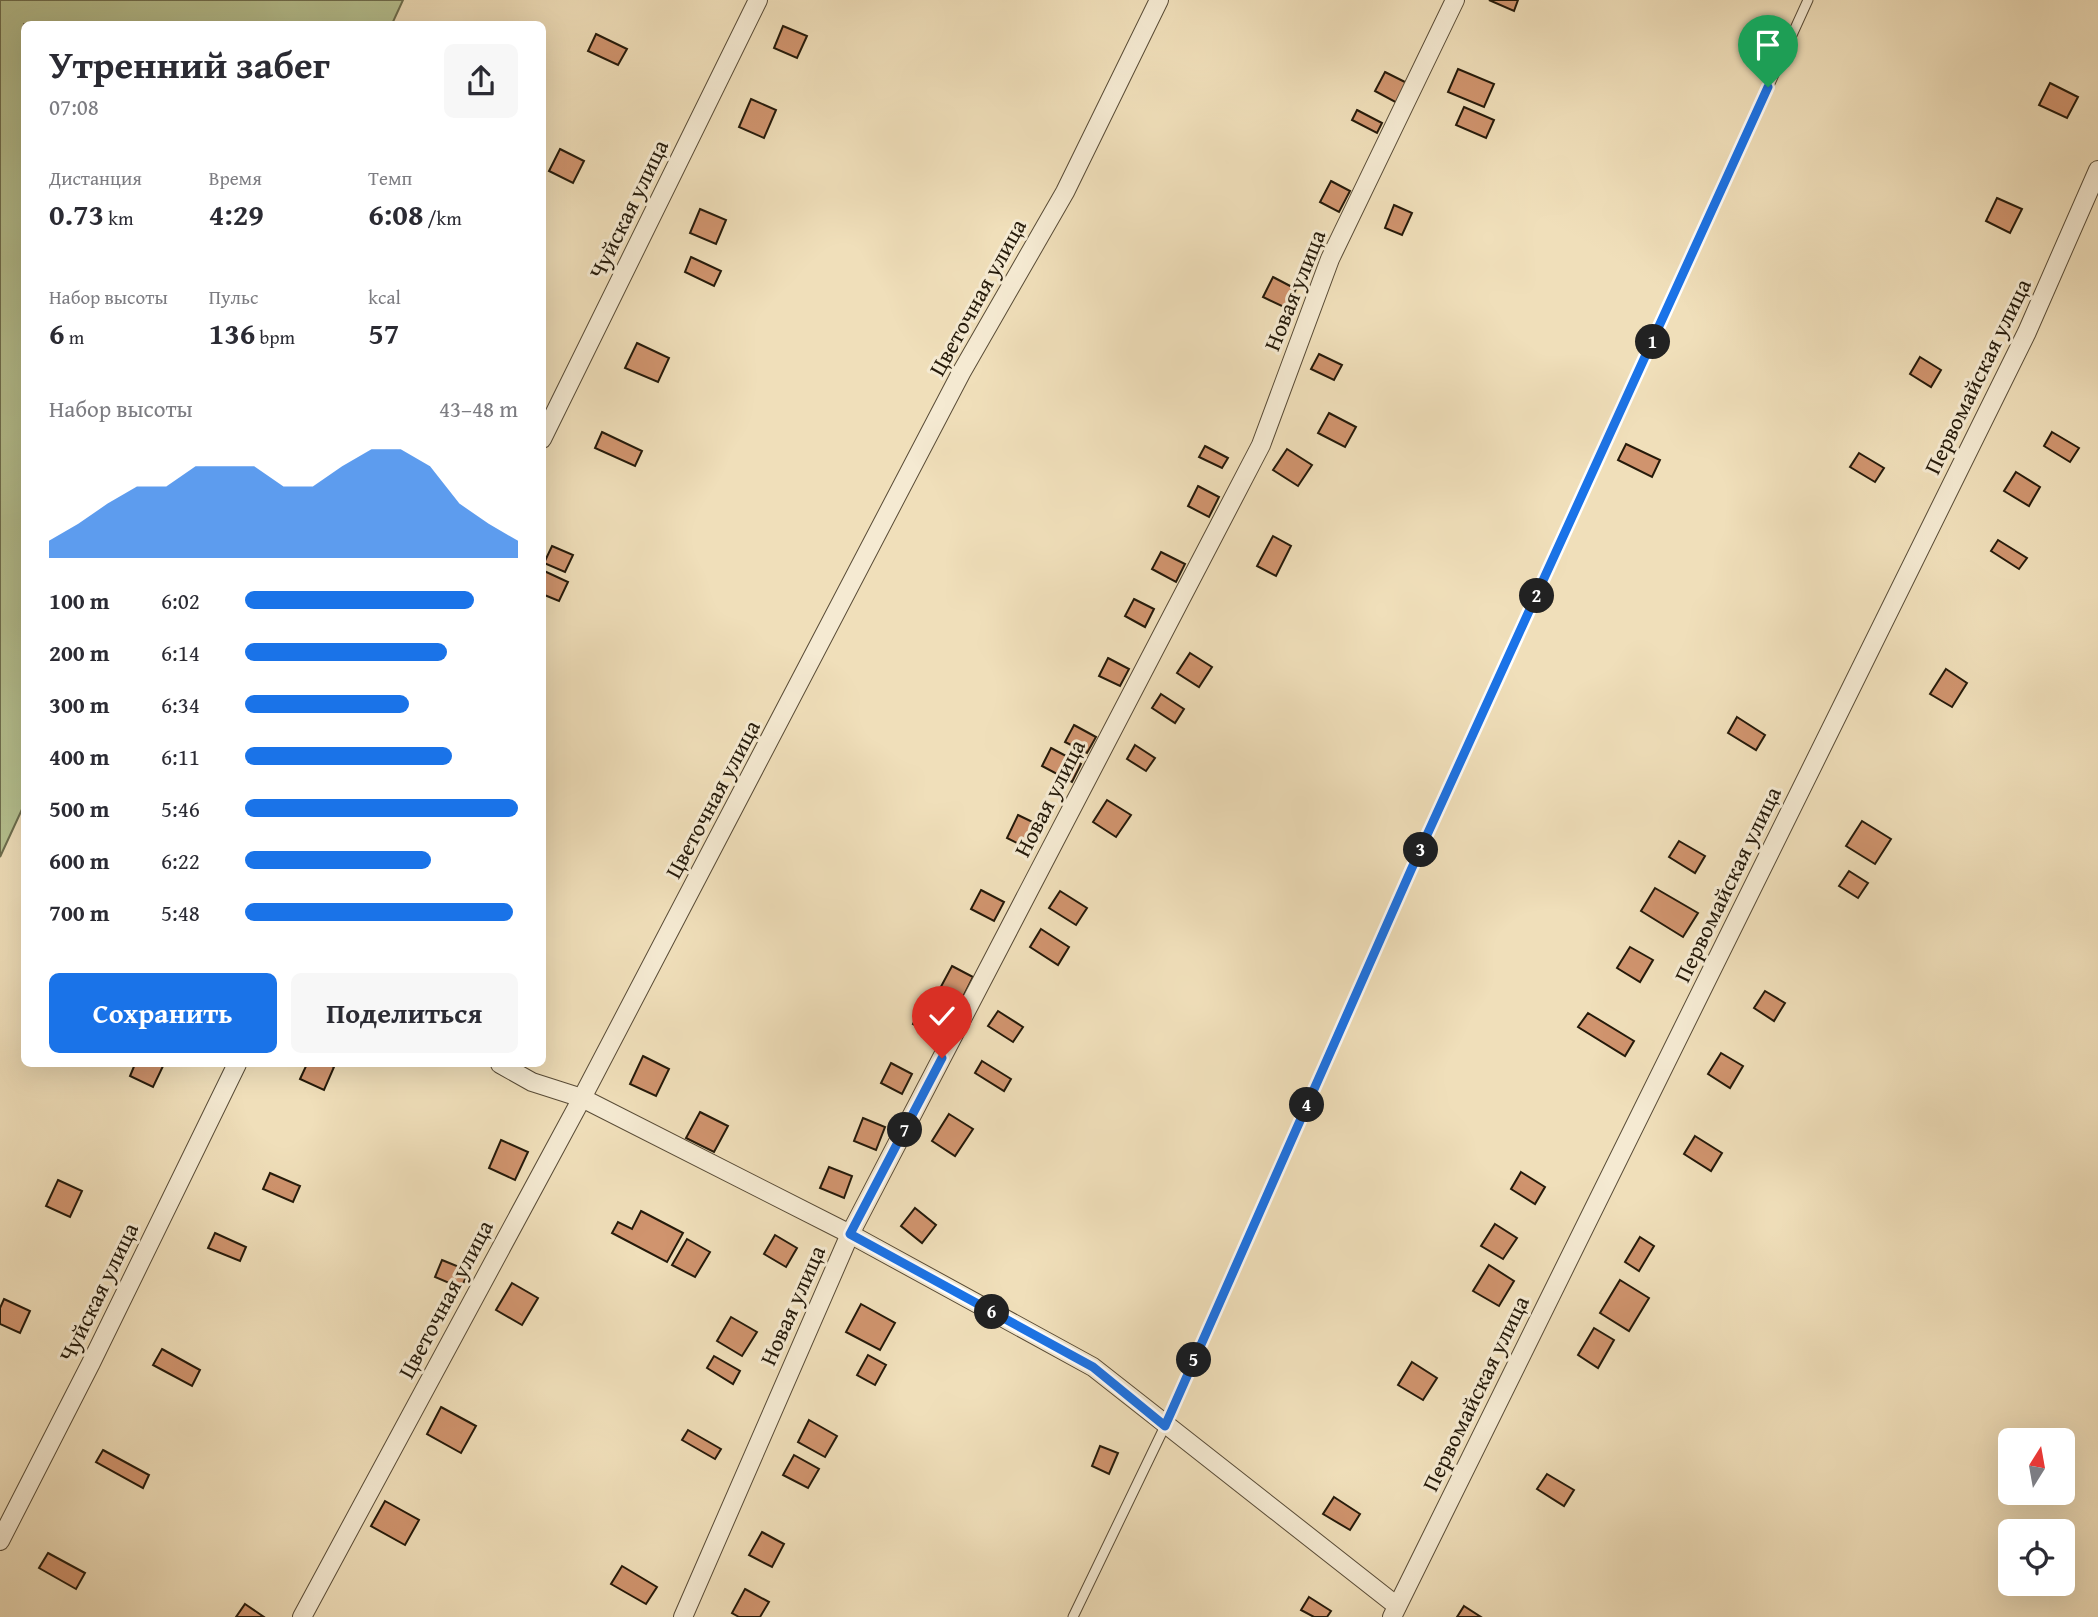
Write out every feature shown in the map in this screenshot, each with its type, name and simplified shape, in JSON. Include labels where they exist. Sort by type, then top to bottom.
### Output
[{"type":"street","name":"Чуйская улица","points":[[546,431],[758,0]]},
{"type":"street","name":"Цветочная улица","points":[[302,1617],[582,1098],[961,373],[1065,192],[1159,0]]},
{"type":"street","name":"Новая улица","points":[[683,1617],[850,1234],[1261,445],[1330,259],[1455,0]]},
{"type":"street","name":"Первомайская улица","points":[[1394,1611],[2027,332],[2098,170]]},
{"type":"street","name":"Чуйская улица","points":[[0,1541],[236,1067]]},
{"type":"street","points":[[505,1067],[532,1082],[582,1098],[850,1234],[1093,1367],[1394,1611]]},
{"type":"lane","points":[[1073,1617],[1165,1426],[1417,858],[1808,0]]},
{"type":"green space","points":[[0,0],[403,0],[393,21],[21,21],[21,812],[0,857]]},
{"type":"building","points":[[1489,0],[1518,0],[1514,11]]},
{"type":"building","points":[[783,26],[807,36],[797,58],[774,48]]},
{"type":"building","points":[[596,34],[627,49],[618,65],[588,51]]},
{"type":"building","points":[[1458,69],[1494,84],[1484,107],[1448,92]]},
{"type":"building","points":[[1385,72],[1409,84],[1399,104],[1375,91]]},
{"type":"building","points":[[2050,83],[2078,97],[2067,118],[2039,105]]},
{"type":"building","points":[[751,99],[776,110],[764,138],[739,127]]},
{"type":"building","points":[[1464,107],[1494,120],[1486,138],[1456,125]]},
{"type":"building","points":[[1357,110],[1382,123],[1377,133],[1352,120]]},
{"type":"building","points":[[560,149],[584,161],[573,183],[549,171]]},
{"type":"building","points":[[1331,181],[1350,191],[1339,212],[1320,202]]},
{"type":"building","points":[[1997,198],[2022,209],[2010,233],[1986,221]]},
{"type":"building","points":[[1394,205],[1412,213],[1402,235],[1385,228]]},
{"type":"building","points":[[700,209],[726,220],[716,244],[690,233]]},
{"type":"building","points":[[691,257],[721,271],[714,286],[685,272]]},
{"type":"building","points":[[1273,277],[1296,289],[1286,308],[1263,297]]},
{"type":"building","points":[[637,343],[669,358],[658,382],[625,368]]},
{"type":"building","points":[[1319,354],[1342,365],[1334,380],[1311,369]]},
{"type":"building","points":[[1920,357],[1941,370],[1931,387],[1910,374]]},
{"type":"building","points":[[1329,413],[1356,427],[1345,447],[1318,433]]},
{"type":"building","points":[[602,432],[642,451],[635,466],[595,448]]},
{"type":"building","points":[[2052,432],[2079,448],[2070,462],[2044,446]]},
{"type":"building","points":[[1626,444],[1660,460],[1652,477],[1618,460]]},
{"type":"building","points":[[1205,446],[1228,458],[1222,468],[1199,457]]},
{"type":"building","points":[[1287,449],[1312,465],[1298,486],[1273,470]]},
{"type":"building","points":[[1859,453],[1884,468],[1875,482],[1850,467]]},
{"type":"building","points":[[2016,472],[2040,487],[2029,506],[2004,491]]},
{"type":"building","points":[[1198,486],[1219,497],[1209,517],[1188,506]]},
{"type":"building","points":[[1273,536],[1291,546],[1276,576],[1257,566]]},
{"type":"building","points":[[1998,540],[2027,558],[2019,569],[1991,551]]},
{"type":"building","points":[[552,546],[573,555],[565,572],[546,564]]},
{"type":"building","points":[[1161,552],[1185,564],[1176,582],[1152,569]]},
{"type":"building","points":[[546,572],[568,582],[559,601],[546,596]]},
{"type":"building","points":[[1134,599],[1154,609],[1145,627],[1125,616]]},
{"type":"building","points":[[1190,653],[1212,667],[1199,687],[1177,673]]},
{"type":"building","points":[[1108,658],[1129,669],[1120,686],[1099,676]]},
{"type":"building","points":[[1946,669],[1967,683],[1952,707],[1930,694]]},
{"type":"building","points":[[1161,694],[1184,709],[1175,723],[1152,708]]},
{"type":"building","points":[[1737,717],[1765,735],[1756,750],[1728,733]]},
{"type":"building","points":[[1074,725],[1096,737],[1087,753],[1065,742]]},
{"type":"building","points":[[1135,745],[1155,758],[1146,771],[1127,759]]},
{"type":"building","points":[[1051,748],[1081,764],[1072,782],[1042,766]]},
{"type":"building","points":[[1107,800],[1131,815],[1116,837],[1093,822]]},
{"type":"building","points":[[1018,815],[1043,827],[1031,850],[1007,838]]},
{"type":"building","points":[[1862,821],[1891,839],[1875,864],[1846,846]]},
{"type":"building","points":[[1679,841],[1705,856],[1695,873],[1669,857]]},
{"type":"building","points":[[1849,871],[1868,883],[1858,898],[1839,886]]},
{"type":"building","points":[[1655,888],[1698,913],[1683,937],[1641,911]]},
{"type":"building","points":[[981,890],[1004,902],[994,921],[971,909]]},
{"type":"building","points":[[1060,891],[1087,908],[1076,925],[1049,908]]},
{"type":"building","points":[[1041,929],[1069,947],[1058,965],[1030,947]]},
{"type":"building","points":[[1630,947],[1653,960],[1640,982],[1617,968]]},
{"type":"building","points":[[952,966],[973,977],[959,1005],[937,994]]},
{"type":"building","points":[[1765,991],[1785,1003],[1774,1021],[1754,1008]]},
{"type":"building","points":[[922,1005],[945,1016],[935,1036],[913,1024]]},
{"type":"building","points":[[998,1011],[1023,1027],[1013,1042],[988,1026]]},
{"type":"building","points":[[1588,1013],[1634,1041],[1625,1056],[1578,1027]]},
{"type":"building","points":[[1721,1053],[1743,1066],[1730,1088],[1708,1074]]},
{"type":"building","points":[[643,1056],[669,1069],[656,1096],[630,1084]]},
{"type":"building","points":[[982,1061],[1011,1079],[1004,1091],[975,1073]]},
{"type":"building","points":[[891,1063],[912,1074],[902,1094],[881,1083]]},
{"type":"building","points":[[134,1067],[163,1067],[153,1087],[130,1076]]},
{"type":"building","points":[[306,1067],[334,1067],[324,1090],[300,1079]]},
{"type":"building","points":[[700,1112],[728,1126],[714,1152],[686,1138]]},
{"type":"building","points":[[949,1114],[973,1129],[955,1156],[932,1141]]},
{"type":"building","points":[[863,1118],[885,1127],[876,1150],[854,1141]]},
{"type":"building","points":[[1695,1136],[1722,1153],[1711,1171],[1684,1154]]},
{"type":"building","points":[[501,1140],[528,1152],[515,1180],[489,1168]]},
{"type":"building","points":[[829,1167],[852,1176],[844,1198],[820,1188]]},
{"type":"building","points":[[1521,1172],[1545,1187],[1535,1204],[1511,1189]]},
{"type":"building","points":[[270,1173],[300,1186],[293,1202],[263,1189]]},
{"type":"building","points":[[58,1180],[82,1191],[70,1217],[46,1206]]},
{"type":"building","points":[[915,1208],[936,1225],[922,1243],[901,1226]]},
{"type":"building","points":[[641,1211],[683,1233],[667,1262],[612,1233],[618,1222],[632,1229]]},
{"type":"building","points":[[1495,1224],[1517,1238],[1503,1259],[1481,1246]]},
{"type":"building","points":[[215,1233],[246,1247],[240,1261],[208,1248]]},
{"type":"building","points":[[775,1235],[797,1248],[786,1267],[764,1254]]},
{"type":"building","points":[[1640,1237],[1654,1246],[1639,1271],[1625,1262]]},
{"type":"building","points":[[687,1239],[710,1252],[695,1277],[672,1265]]},
{"type":"building","points":[[442,1260],[469,1271],[461,1288],[435,1277]]},
{"type":"building","points":[[1489,1265],[1514,1281],[1499,1306],[1473,1291]]},
{"type":"building","points":[[1620,1280],[1649,1298],[1629,1331],[1600,1313]]},
{"type":"building","points":[[512,1283],[538,1298],[522,1325],[496,1310]]},
{"type":"building","points":[[4,1299],[30,1311],[20,1333],[0,1324],[0,1308]]},
{"type":"building","points":[[861,1304],[895,1323],[880,1350],[846,1332]]},
{"type":"building","points":[[731,1317],[757,1332],[742,1356],[717,1341]]},
{"type":"building","points":[[1594,1328],[1614,1340],[1598,1368],[1578,1355]]},
{"type":"building","points":[[162,1349],[200,1370],[192,1386],[153,1365]]},
{"type":"building","points":[[868,1355],[886,1365],[875,1385],[857,1375]]},
{"type":"building","points":[[714,1356],[740,1371],[733,1384],[707,1368]]},
{"type":"building","points":[[1412,1362],[1437,1378],[1423,1400],[1398,1385]]},
{"type":"building","points":[[441,1407],[476,1426],[461,1453],[427,1434]]},
{"type":"building","points":[[809,1420],[837,1436],[825,1457],[798,1442]]},
{"type":"building","points":[[688,1430],[721,1449],[715,1459],[682,1440]]},
{"type":"building","points":[[1100,1446],[1118,1453],[1109,1474],[1092,1466]]},
{"type":"building","points":[[103,1450],[149,1475],[143,1488],[96,1462]]},
{"type":"building","points":[[794,1455],[819,1469],[808,1488],[783,1475]]},
{"type":"building","points":[[1547,1474],[1574,1490],[1564,1506],[1537,1489]]},
{"type":"building","points":[[1334,1497],[1360,1514],[1350,1530],[1323,1514]]},
{"type":"building","points":[[385,1501],[419,1520],[405,1545],[371,1526]]},
{"type":"building","points":[[762,1532],[784,1544],[772,1567],[749,1555]]},
{"type":"building","points":[[48,1553],[85,1573],[76,1589],[39,1568]]},
{"type":"building","points":[[622,1566],[657,1587],[646,1604],[611,1584]]},
{"type":"building","points":[[745,1589],[769,1602],[760,1617],[739,1617],[732,1613]]},
{"type":"building","points":[[1309,1597],[1331,1611],[1327,1617],[1314,1617],[1301,1610]]},
{"type":"building","points":[[245,1604],[264,1617],[236,1617]]},
{"type":"building","points":[[1464,1606],[1481,1617],[1457,1617]]},
{"type":"route","points":[[942,1058],[850,1234],[1093,1367],[1165,1426],[1411,870],[1768,87]]}]
